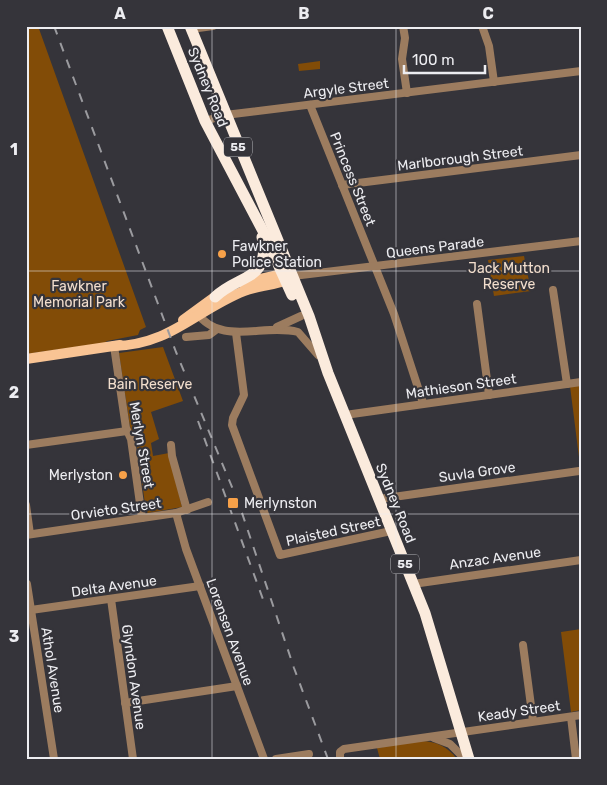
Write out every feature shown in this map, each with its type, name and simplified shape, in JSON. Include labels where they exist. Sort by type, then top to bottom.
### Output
[{"type":"highway","name":"Sydney Road","points":[[167,26],[204,122],[287,277],[323,353],[328,373]]},
{"type":"highway","name":"Sydney Road","points":[[191,28],[301,316],[328,373],[413,584],[428,624],[469,759]]},
{"type":"highway","points":[[215,296],[222,289],[252,275],[260,268],[264,253],[258,222]]},
{"type":"main road","points":[[199,312],[215,296],[241,283],[287,277]]},
{"type":"main road","points":[[26,359],[114,346],[167,332],[199,312],[245,290],[287,277]]},
{"type":"street","points":[[191,28],[213,26]]},
{"type":"street","points":[[403,26],[405,38],[402,59],[407,93]]},
{"type":"street","points":[[482,26],[490,50],[494,82]]},
{"type":"street","name":"Argyle Street","points":[[204,122],[225,115],[581,72]]},
{"type":"street","name":"Princess Street","points":[[310,105],[394,314],[424,403]]},
{"type":"street","name":"Marlborough Street","points":[[342,185],[581,155]]},
{"type":"street","name":"Queens Parade","points":[[287,277],[581,241]]},
{"type":"street","points":[[553,290],[567,384]]},
{"type":"street","points":[[477,304],[489,395]]},
{"type":"street","points":[[199,312],[214,327],[236,333],[273,328],[301,316]]},
{"type":"street","points":[[186,337],[211,335],[214,327]]},
{"type":"street","points":[[273,328],[298,332],[318,355]]},
{"type":"street","name":"Plaisted Street","points":[[236,333],[244,398],[232,418],[232,425],[280,555],[391,531]]},
{"type":"street","name":"Merlyn Street","points":[[114,346],[127,431],[131,439],[142,518]]},
{"type":"street","name":"Mathieson Street","points":[[345,415],[581,382]]},
{"type":"street","points":[[26,445],[127,431]]},
{"type":"street","points":[[172,444],[172,456],[187,510]]},
{"type":"street","name":"Suvla Grove","points":[[379,499],[579,471]]},
{"type":"street","name":"Orvieto Street","points":[[28,535],[176,513],[208,502]]},
{"type":"street","points":[[26,505],[28,535]]},
{"type":"street","name":"Lorensen Avenue","points":[[176,513],[200,586],[264,759]]},
{"type":"street","name":"Anzac Avenue","points":[[413,584],[581,560]]},
{"type":"street","name":"Athol Avenue","points":[[27,584],[54,759]]},
{"type":"street","name":"Delta Avenue","points":[[31,610],[200,586]]},
{"type":"street","name":"Glyndon Avenue","points":[[111,599],[133,759]]},
{"type":"street","points":[[523,645],[533,721]]},
{"type":"street","points":[[125,703],[237,686]]},
{"type":"street","points":[[433,737],[452,728],[456,714]]},
{"type":"street","name":"Keady Street","points":[[340,755],[344,749],[581,715]]},
{"type":"street","points":[[571,717],[576,759]]},
{"type":"street","points":[[433,737],[450,744],[465,759]]},
{"type":"street","points":[[281,758],[309,754]]},
{"type":"green space","name":"Fawkner Memorial Park","points":[[26,26],[38,26],[146,327],[140,330],[138,335],[104,343],[26,354]]},
{"type":"green space","points":[[320,61],[320,69],[299,71],[298,64]]},
{"type":"green space","name":"Jack Mutton Reserve","points":[[524,256],[531,291],[494,296],[488,260]]},
{"type":"green space","name":"Bain Reserve","points":[[163,347],[183,401],[151,412],[159,439],[151,443],[153,456],[169,453],[182,507],[148,513],[143,508],[145,504],[136,439],[130,427],[119,353]]},
{"type":"green space","points":[[581,385],[581,473],[570,386]]},
{"type":"green space","points":[[581,629],[581,710],[571,712],[561,632]]},
{"type":"green space","points":[[421,741],[432,742],[441,746],[450,751],[457,759],[380,759],[377,748]]},
{"type":"railway","points":[[54,26],[176,352],[239,504],[294,668],[328,759]]},
{"type":"railway","points":[[198,421],[264,602]]},
{"type":"place","name":"Fawkner Police Station","points":[[222,254]]},
{"type":"place","name":"Merlyston","points":[[123,475]]},
{"type":"place","name":"Merlynston","points":[[233,503]]}]
